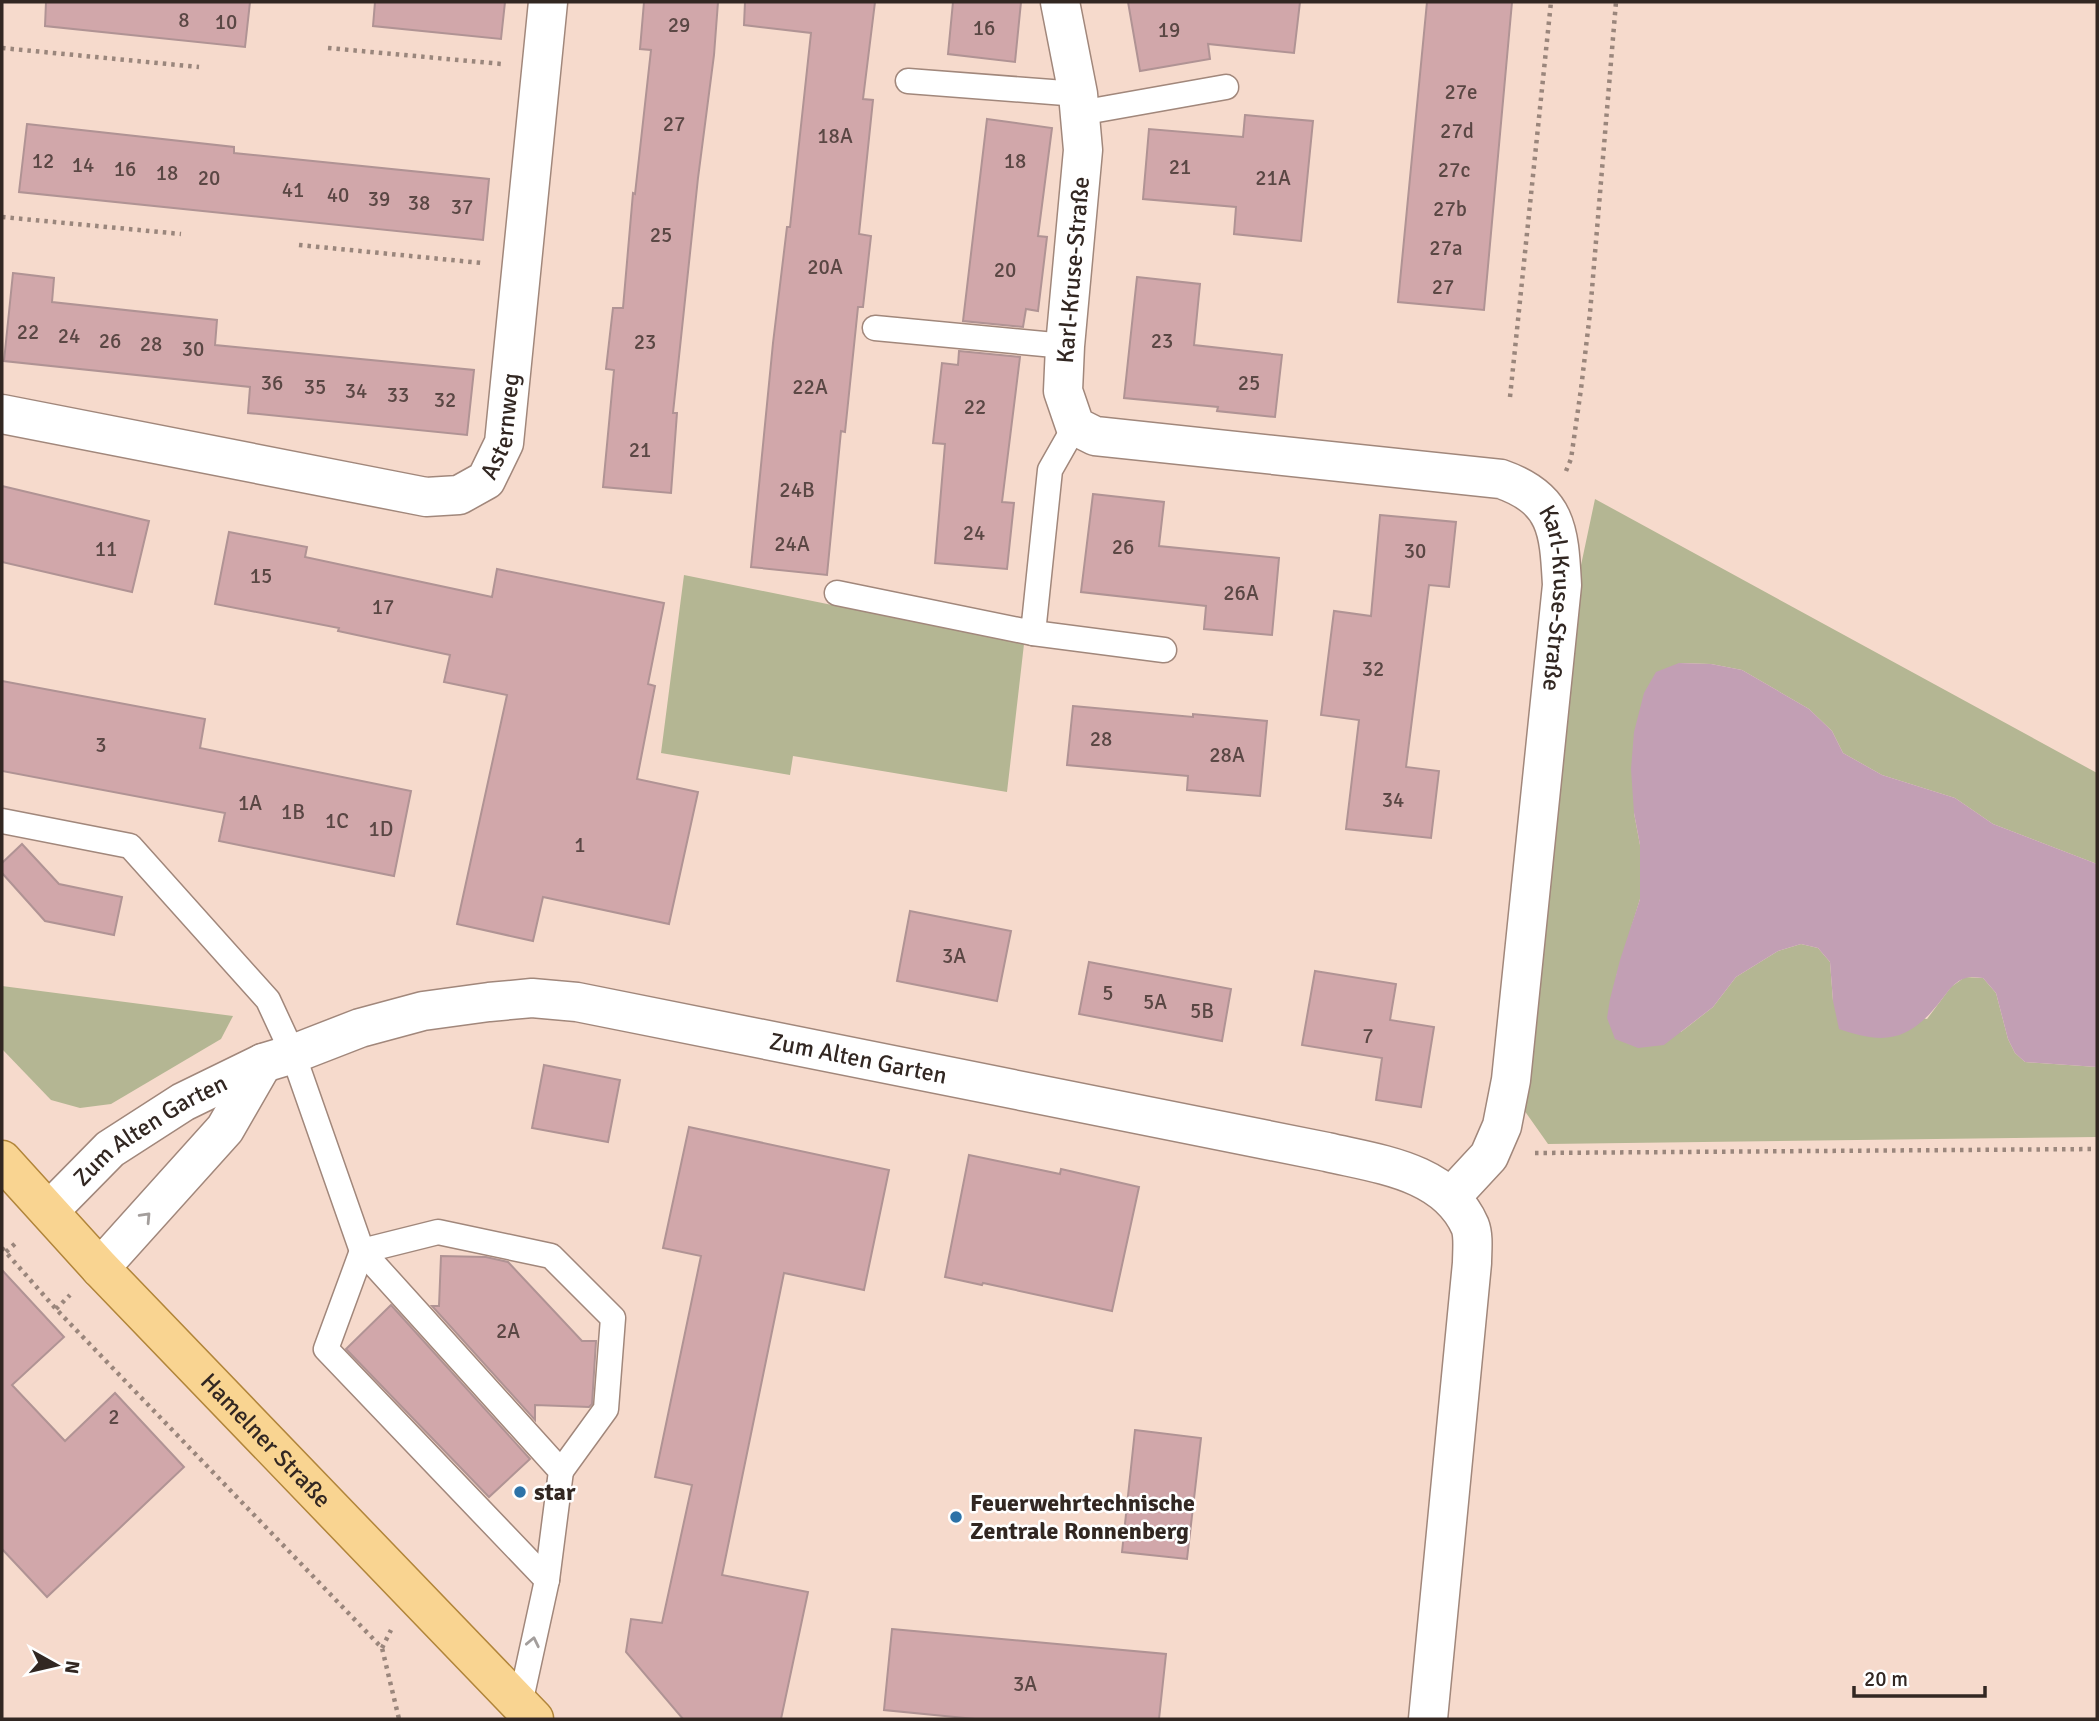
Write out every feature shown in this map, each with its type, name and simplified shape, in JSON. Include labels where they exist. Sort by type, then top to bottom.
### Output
[{"type":"main road","name":"Hamelner Straße","points":[[2,1160],[100,1268],[527,1712]]},
{"type":"street","name":"Asternweg","points":[[2,414],[426,497],[460,495],[486,480],[504,443],[548,2]]},
{"type":"street","name":"Karl-Kruse-Straße","points":[[1060,2],[1079,103],[1083,150],[1063,391],[1075,426],[1095,436],[1501,479],[1524,488],[1552,515],[1560,542],[1562,585],[1511,1080],[1502,1126],[1489,1156],[1451,1197]]},
{"type":"street","name":"Zum Alten Garten","points":[[49,1211],[110,1149],[183,1102],[278,1059],[360,1028],[423,1011],[532,999],[577,1003],[1339,1155],[1390,1166],[1426,1180],[1451,1197]]},
{"type":"street","name":"Zum Alten Garten","points":[[100,1268],[225,1129],[278,1059]]},
{"type":"street","points":[[1429,1719],[1472,1264],[1471,1227],[1451,1197]]},
{"type":"lane","points":[[908,81],[1079,103],[1226,87]]},
{"type":"lane","points":[[875,328],[1065,346]]},
{"type":"lane","points":[[1033,633],[1050,470],[1075,426]]},
{"type":"lane","points":[[837,593],[1033,633],[1164,650]]},
{"type":"lane","points":[[2,821],[130,846],[268,1000],[278,1059],[362,1251],[561,1471]]},
{"type":"lane","points":[[362,1251],[438,1232],[551,1256],[613,1318],[606,1409],[561,1471],[527,1712]]},
{"type":"lane","points":[[362,1251],[326,1349],[547,1580]]},
{"type":"path","points":[[1510,397],[1551,2]]},
{"type":"path","points":[[1552,515],[1571,458],[1581,388],[1616,2]]},
{"type":"path","points":[[2,47],[199,67]]},
{"type":"path","points":[[328,48],[541,68]]},
{"type":"path","points":[[2,217],[181,234]]},
{"type":"path","points":[[299,245],[521,267]]},
{"type":"path","points":[[1489,1156],[1550,1152],[2097,1149]]},
{"type":"path","points":[[2,1248],[56,1309],[382,1648],[399,1719]]},
{"type":"green space","points":[[1595,499],[2097,773],[2097,864],[1993,824],[1955,798],[1882,775],[1843,753],[1832,731],[1809,709],[1742,670],[1711,664],[1679,663],[1634,813],[1640,845],[1640,899],[1616,977],[1681,1032],[1713,1007],[1736,977],[1778,951],[1801,944],[1818,948],[1830,962],[1833,1001],[1927,1019],[1951,987],[1965,977],[1983,978],[1996,993],[2008,1039],[2015,1053],[2025,1062],[2097,1067],[2097,1137],[1548,1144],[1524,1110],[1580,570]]},
{"type":"green space","points":[[684,575],[1024,644],[1007,792],[793,756],[790,775],[661,753]]},
{"type":"green space","points":[[2,986],[233,1016],[221,1039],[111,1104],[80,1108],[51,1100],[2,1049]]},
{"type":"shaded area","points":[[1679,663],[1711,664],[1742,670],[1809,709],[1832,731],[1843,753],[1882,775],[1955,798],[1993,824],[2097,864],[2097,1067],[2025,1062],[2015,1053],[2008,1039],[1996,993],[1983,978],[1970,977],[1959,981],[1920,1023],[1897,1036],[1871,1037],[1839,1029],[1833,1001],[1830,962],[1818,948],[1801,944],[1778,951],[1736,977],[1713,1007],[1664,1045],[1638,1048],[1615,1039],[1607,1018],[1610,999],[1640,899],[1640,845],[1634,813],[1631,769],[1634,732],[1644,693],[1656,672]]},
{"type":"building","points":[[46,2],[250,2],[245,47],[45,26]]},
{"type":"building","points":[[375,2],[505,2],[501,39],[373,26]]},
{"type":"building","points":[[644,2],[718,2],[673,413],[677,413],[671,493],[603,487],[614,370],[606,369],[613,308],[623,308],[633,193],[635,194],[651,50],[640,49]]},
{"type":"building","points":[[745,2],[875,2],[863,99],[873,100],[859,234],[871,236],[863,307],[858,307],[845,432],[841,431],[827,575],[751,567],[773,343],[787,227],[790,227],[811,33],[744,25]]},
{"type":"building","points":[[953,2],[1021,2],[1015,62],[948,54]]},
{"type":"building","points":[[1128,2],[1300,2],[1294,53],[1208,44],[1210,59],[1140,71]]},
{"type":"building","points":[[1427,2],[1512,2],[1484,310],[1398,302]]},
{"type":"building","points":[[1245,115],[1313,121],[1301,241],[1234,234],[1236,207],[1143,199],[1149,129],[1243,137]]},
{"type":"building","points":[[987,119],[1052,128],[1038,236],[1047,237],[1038,311],[1026,309],[1023,327],[963,321]]},
{"type":"building","points":[[27,124],[234,147],[234,153],[489,179],[483,240],[19,192]]},
{"type":"building","points":[[13,273],[54,278],[52,302],[217,320],[215,345],[474,370],[467,435],[248,413],[250,387],[4,361]]},
{"type":"building","points":[[1137,277],[1200,284],[1194,345],[1282,355],[1275,417],[1217,411],[1218,407],[1124,398]]},
{"type":"building","points":[[959,351],[1020,357],[1002,502],[1014,503],[1007,569],[935,563],[945,444],[933,443],[942,363],[958,365]]},
{"type":"building","points":[[2,486],[149,521],[132,592],[2,562]]},
{"type":"building","points":[[1093,494],[1164,502],[1159,546],[1279,558],[1272,635],[1204,629],[1206,606],[1081,592]]},
{"type":"building","points":[[1380,515],[1456,522],[1449,587],[1429,585],[1406,767],[1439,771],[1431,838],[1346,829],[1359,720],[1321,715],[1334,611],[1371,616]]},
{"type":"building","points":[[229,532],[307,547],[305,557],[492,597],[497,569],[664,603],[648,684],[655,686],[637,779],[698,792],[669,924],[543,897],[533,941],[457,924],[507,695],[444,682],[450,655],[338,631],[339,628],[215,604]]},
{"type":"building","points":[[2,681],[205,719],[200,748],[411,791],[394,876],[219,841],[225,813],[2,771]]},
{"type":"building","points":[[1073,706],[1267,721],[1260,796],[1187,790],[1188,776],[1067,765]]},
{"type":"building","points":[[22,844],[59,884],[122,897],[114,935],[45,921],[2,873],[2,863]]},
{"type":"building","points":[[910,911],[1011,931],[997,1001],[897,981]]},
{"type":"building","points":[[1089,962],[1231,989],[1222,1041],[1079,1014]]},
{"type":"building","points":[[1315,971],[1396,984],[1390,1020],[1434,1027],[1421,1107],[1376,1100],[1382,1058],[1302,1045]]},
{"type":"building","points":[[544,1065],[620,1080],[608,1142],[532,1128]]},
{"type":"building","points":[[689,1127],[889,1170],[864,1290],[784,1273],[722,1575],[808,1592],[781,1719],[683,1719],[626,1652],[631,1619],[662,1623],[692,1485],[655,1477],[701,1256],[663,1248]]},
{"type":"building","points":[[969,1155],[1060,1174],[1061,1169],[1139,1187],[1112,1311],[945,1277]]},
{"type":"building","points":[[441,1256],[486,1257],[508,1262],[582,1341],[596,1341],[592,1404],[589,1407],[535,1405],[535,1420],[432,1306],[439,1306]]},
{"type":"building","points":[[2,1270],[64,1337],[12,1385],[65,1441],[115,1393],[184,1467],[47,1597],[2,1549]]},
{"type":"building","points":[[391,1305],[530,1459],[489,1497],[346,1349]]},
{"type":"building","points":[[1135,1430],[1201,1438],[1187,1559],[1122,1552]]},
{"type":"building","points":[[892,1629],[1166,1654],[1159,1719],[975,1719],[884,1710]]},
{"type":"place","name":"star","points":[[520,1492]]},
{"type":"place","name":"Feuerwehrtechnische Zentrale Ronnenberg","points":[[956,1517]]}]
